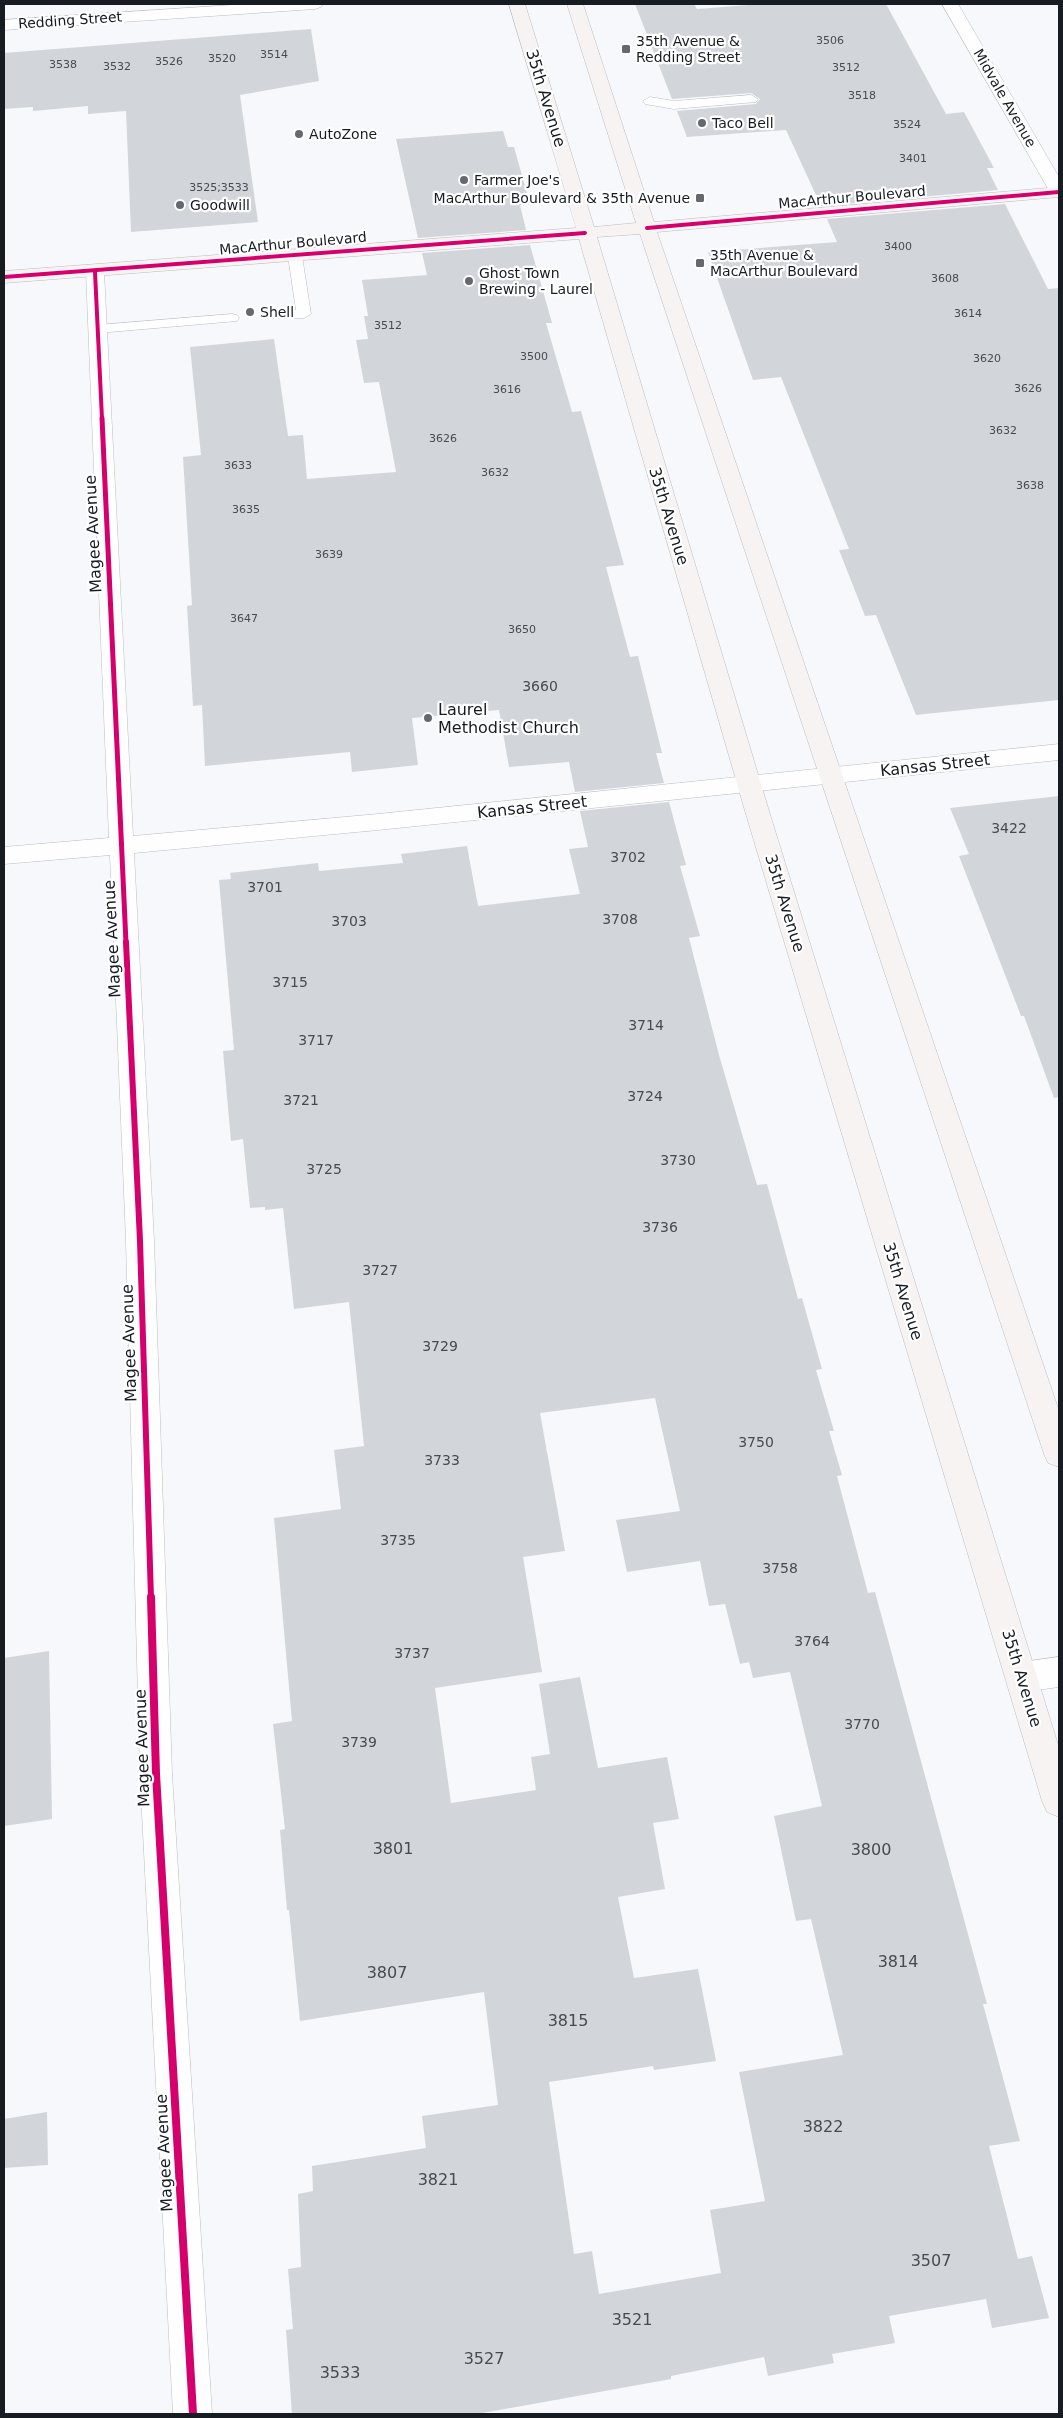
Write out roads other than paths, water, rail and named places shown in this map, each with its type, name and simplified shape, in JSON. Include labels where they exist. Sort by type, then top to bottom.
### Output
[{"type":"main road","name":"35th Avenue","points":[[516,4],[542,81],[585,233],[749,785],[1059,1802]]},
{"type":"main road","points":[[575,4],[609,103],[647,228],[833,776],[1059,1454]]},
{"type":"main road","name":"MacArthur Boulevard","points":[[4,277],[95,272],[585,233],[1059,192]]},
{"type":"street","name":"Redding Street","points":[[4,25],[315,4]]},
{"type":"street","name":"Midvale Avenue","points":[[950,4],[1059,192]]},
{"type":"street","name":"Magee Avenue","points":[[95,272],[140,1241],[156,1774],[194,2414]]},
{"type":"street","name":"Kansas Street","points":[[4,856],[378,822],[1059,752]]},
{"type":"street","points":[[1022,1677],[1059,1672]]},
{"type":"lane","points":[[650,101],[674,105],[750,99]]},
{"type":"lane","points":[[274,315],[304,314],[295,256]]},
{"type":"lane","points":[[98,329],[232,318]]},
{"type":"place","name":"35th Avenue & Redding Street","points":[[626,49]]},
{"type":"place","name":"Taco Bell","points":[[702,123]]},
{"type":"place","name":"AutoZone","points":[[299,134]]},
{"type":"place","name":"Farmer Joe's","points":[[464,180]]},
{"type":"place","name":"MacArthur Boulevard & 35th Avenue","points":[[700,198]]},
{"type":"place","name":"Goodwill","points":[[180,205]]},
{"type":"place","name":"35th Avenue & MacArthur Boulevard","points":[[700,263]]},
{"type":"place","name":"Ghost Town Brewing - Laurel","points":[[469,281]]},
{"type":"place","name":"Shell","points":[[250,312]]},
{"type":"place","name":"Laurel Methodist Church","points":[[428,718]]}]
